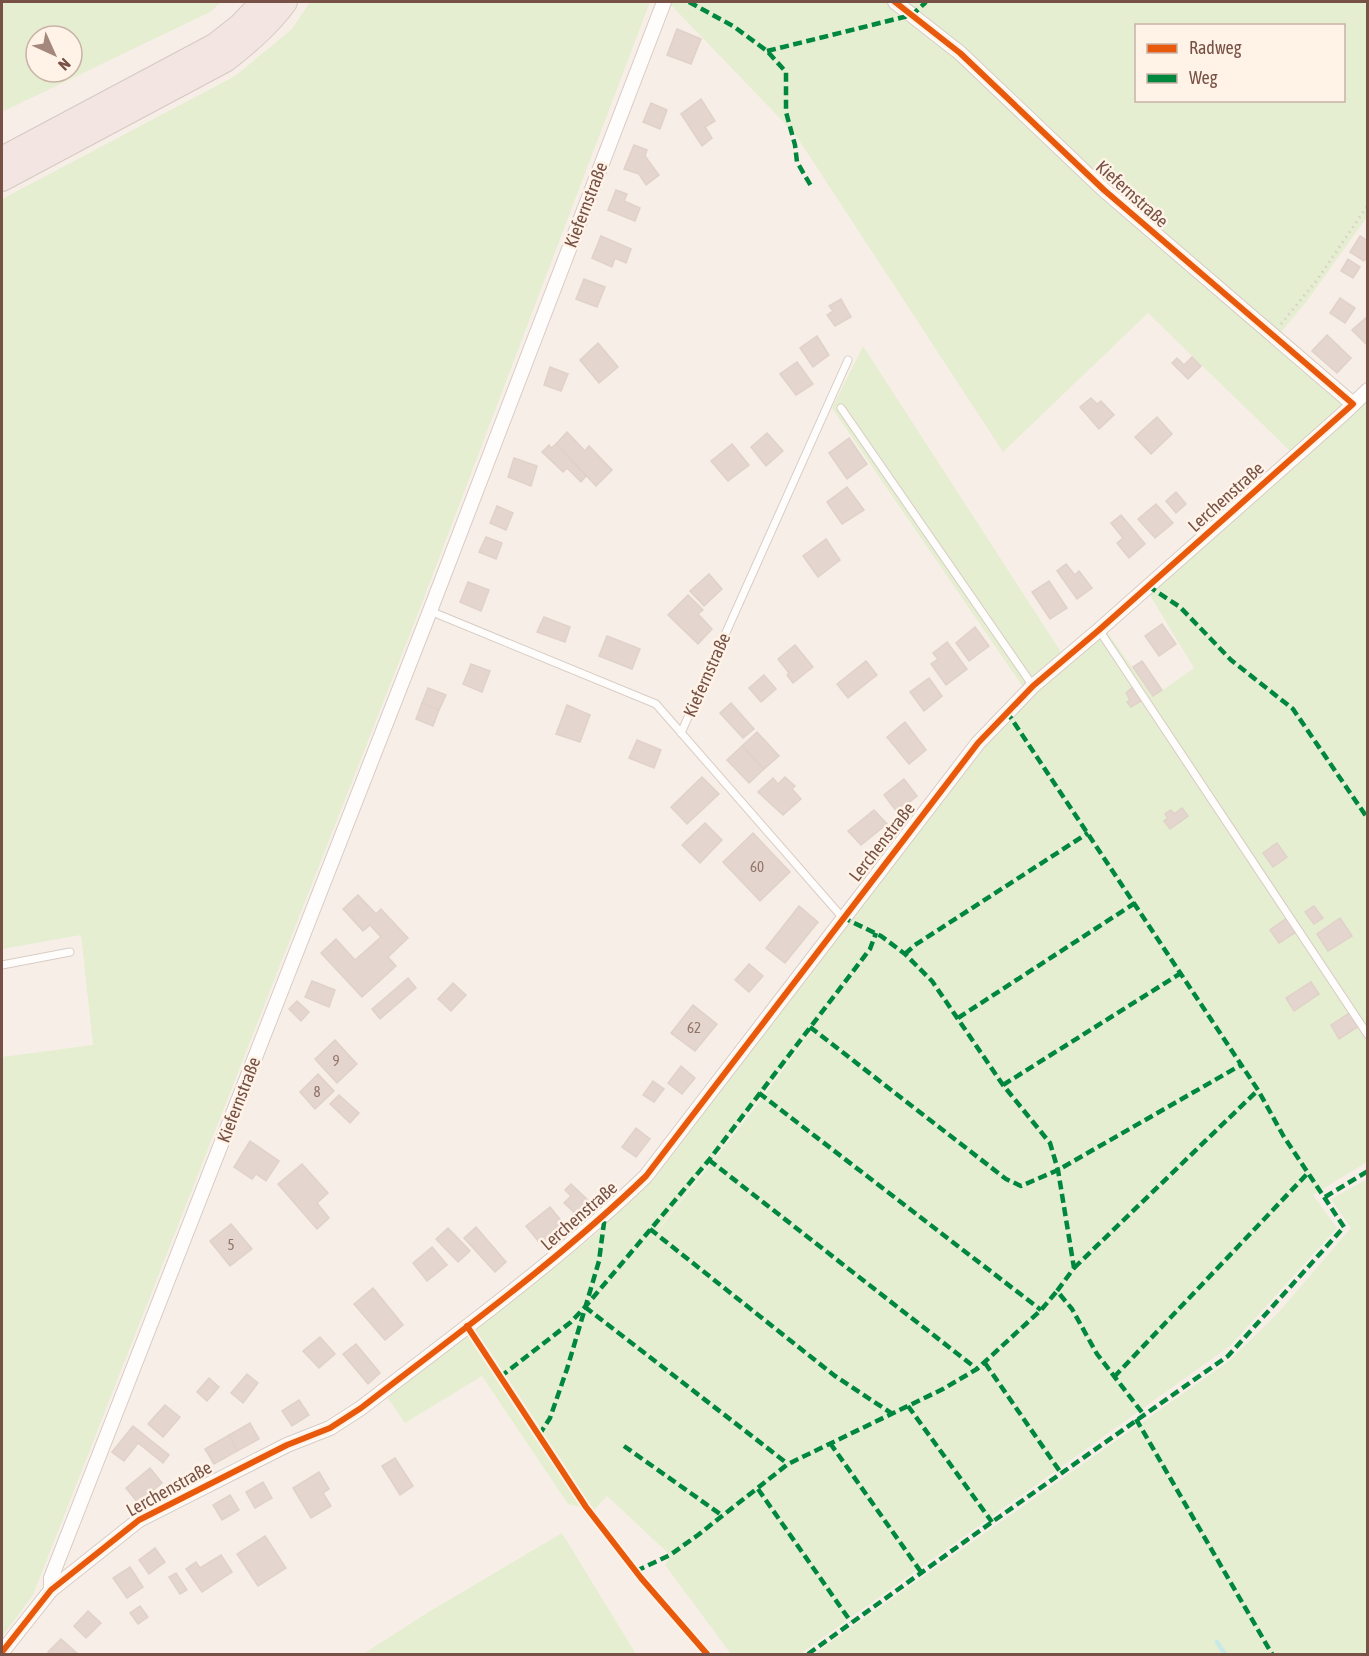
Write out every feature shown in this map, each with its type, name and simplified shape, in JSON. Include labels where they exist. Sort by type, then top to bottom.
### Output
[{"type":"highway","points":[[2,159],[216,45],[240,26],[263,2]]},
{"type":"highway","points":[[2,179],[225,60],[273,19],[285,2]]},
{"type":"street","name":"Kiefernstraße","points":[[51,1590],[51,1578],[430,611],[664,2]]},
{"type":"street","name":"Kiefernstraße","points":[[896,2],[960,53],[1104,190],[1353,404]]},
{"type":"street","name":"Lerchenstraße","points":[[2,1652],[51,1590],[139,1520],[287,1445],[330,1428],[353,1413],[563,1251],[646,1176],[978,743],[1033,686],[1368,390]]},
{"type":"lane","name":"Kiefernstraße","points":[[430,611],[656,704],[681,733],[848,360]]},
{"type":"lane","points":[[841,408],[1033,686]]},
{"type":"lane","points":[[1099,630],[1368,1035]]},
{"type":"lane","points":[[681,733],[842,918]]},
{"type":"lane","points":[[2,965],[70,952]]},
{"type":"lane","points":[[467,1326],[586,1507],[641,1578],[707,1654]]},
{"type":"path","points":[[1272,335],[1317,280],[1368,205]]},
{"type":"green space","points":[[2,2],[221,2],[210,12],[84,73],[84,24],[24,24],[24,84],[60,84],[2,112]]},
{"type":"green space","points":[[310,2],[650,2],[419,611],[33,1595],[2,1637],[2,1057],[93,1045],[81,935],[2,949],[2,199],[235,76],[292,29]]},
{"type":"green space","points":[[668,2],[1367,2],[1367,217],[1307,301],[1272,343],[1345,404],[1290,451],[1148,313],[1003,452],[795,134]]},
{"type":"green space","points":[[863,346],[1061,652],[1023,687],[832,408]]},
{"type":"green space","points":[[1367,400],[1367,1162],[1313,1195],[1337,1228],[1230,1346],[800,1654],[731,1654],[665,1565],[670,1555],[607,1496],[594,1510],[568,1504],[482,1376],[405,1423],[387,1397],[597,1233],[648,1181],[980,749],[1014,710],[1105,629],[1153,697],[1194,668],[1148,592]],"holes":[[[822,1017],[754,1109],[653,1237]]]},
{"type":"green space","points":[[1367,1179],[1367,1654],[815,1654],[1229,1361],[1278,1313],[1351,1228],[1331,1199]]},
{"type":"green space","points":[[562,1533],[636,1654],[363,1654],[427,1613]]},
{"type":"building","points":[[677,29],[701,39],[691,64],[667,55]]},
{"type":"building","points":[[701,99],[715,121],[705,127],[712,138],[702,146],[681,114]]},
{"type":"building","points":[[651,103],[667,110],[660,129],[643,122]]},
{"type":"building","points":[[634,145],[647,150],[645,156],[659,175],[646,185],[639,174],[624,169]]},
{"type":"building","points":[[616,190],[627,194],[624,201],[640,208],[635,221],[608,210]]},
{"type":"building","points":[[601,236],[631,249],[626,263],[615,258],[612,267],[592,258]]},
{"type":"building","points":[[1360,236],[1368,241],[1368,256],[1364,261],[1350,252]]},
{"type":"building","points":[[1348,259],[1360,267],[1353,278],[1341,271]]},
{"type":"building","points":[[584,279],[605,287],[597,307],[576,299]]},
{"type":"building","points":[[1340,298],[1355,308],[1345,323],[1330,313]]},
{"type":"building","points":[[841,299],[851,317],[835,326],[827,315],[833,311],[829,306]]},
{"type":"building","points":[[1368,316],[1368,346],[1352,330]]},
{"type":"building","points":[[1327,335],[1351,358],[1337,373],[1312,351]]},
{"type":"building","points":[[817,336],[829,355],[813,367],[800,348]]},
{"type":"building","points":[[598,343],[618,367],[599,383],[580,360]]},
{"type":"building","points":[[1192,357],[1201,366],[1188,379],[1172,363],[1177,358],[1184,365]]},
{"type":"building","points":[[797,362],[813,384],[796,395],[780,374]]},
{"type":"building","points":[[550,367],[568,374],[561,391],[544,385]]},
{"type":"building","points":[[1091,398],[1097,404],[1101,401],[1114,415],[1099,429],[1080,407]]},
{"type":"building","points":[[1157,417],[1172,434],[1151,454],[1135,437]]},
{"type":"building","points":[[567,432],[585,451],[589,446],[612,470],[596,486],[556,444]]},
{"type":"building","points":[[767,433],[783,451],[766,466],[751,447]]},
{"type":"building","points":[[849,438],[867,464],[847,479],[829,453]]},
{"type":"building","points":[[556,444],[586,476],[581,482],[567,468],[563,472],[542,452],[549,445],[551,448]]},
{"type":"building","points":[[732,444],[749,465],[728,481],[711,461]]},
{"type":"building","points":[[514,458],[537,466],[531,486],[508,477]]},
{"type":"building","points":[[847,487],[864,510],[842,524],[827,502]]},
{"type":"building","points":[[1176,492],[1186,504],[1176,513],[1166,501]]},
{"type":"building","points":[[1156,504],[1173,523],[1155,538],[1138,519]]},
{"type":"building","points":[[497,506],[513,513],[506,530],[490,523]]},
{"type":"building","points":[[1121,515],[1145,544],[1129,558],[1117,543],[1123,538],[1111,523]]},
{"type":"building","points":[[486,537],[502,543],[496,559],[479,552]]},
{"type":"building","points":[[826,539],[840,560],[818,577],[803,556]]},
{"type":"building","points":[[1066,564],[1075,575],[1079,571],[1092,588],[1077,599],[1057,571]]},
{"type":"building","points":[[709,574],[722,589],[704,606],[690,591]]},
{"type":"building","points":[[1049,581],[1067,608],[1050,619],[1032,592]]},
{"type":"building","points":[[468,582],[489,590],[481,611],[460,602]]},
{"type":"building","points":[[688,595],[703,610],[698,614],[712,629],[698,644],[668,615]]},
{"type":"building","points":[[544,617],[570,627],[565,642],[537,632]]},
{"type":"building","points":[[1162,624],[1176,644],[1159,656],[1145,636]]},
{"type":"building","points":[[975,627],[989,646],[969,661],[956,643]]},
{"type":"building","points":[[607,636],[640,649],[632,669],[599,656]]},
{"type":"building","points":[[947,642],[967,669],[946,685],[931,664],[938,659],[933,653]]},
{"type":"building","points":[[795,645],[813,667],[793,683],[787,675],[789,673],[778,659]]},
{"type":"building","points":[[866,661],[877,675],[848,698],[837,684]]},
{"type":"building","points":[[1142,661],[1162,690],[1153,696],[1133,667]]},
{"type":"building","points":[[471,664],[490,671],[482,692],[463,684]]},
{"type":"building","points":[[764,675],[776,689],[761,702],[749,688]]},
{"type":"building","points":[[929,678],[942,696],[924,711],[910,692]]},
{"type":"building","points":[[1133,687],[1141,701],[1131,707],[1127,702],[1130,700],[1126,693]]},
{"type":"building","points":[[428,688],[446,695],[439,710],[422,703]]},
{"type":"building","points":[[422,703],[439,710],[433,726],[416,719]]},
{"type":"building","points":[[731,703],[754,729],[743,738],[720,713]]},
{"type":"building","points":[[567,705],[590,715],[580,742],[556,734]]},
{"type":"building","points":[[905,722],[926,750],[909,764],[887,737]]},
{"type":"building","points":[[757,732],[779,756],[764,769],[742,746]]},
{"type":"building","points":[[637,740],[661,750],[654,768],[629,758]]},
{"type":"building","points":[[742,746],[764,769],[749,783],[727,760]]},
{"type":"building","points":[[702,777],[719,794],[687,824],[671,807]]},
{"type":"building","points":[[785,777],[795,786],[792,789],[801,799],[783,815],[758,792],[773,778],[778,784]]},
{"type":"building","points":[[904,779],[917,796],[897,812],[884,795]]},
{"type":"building","points":[[1182,808],[1188,816],[1170,829],[1164,821],[1168,818],[1165,814],[1171,810],[1174,814]]},
{"type":"building","points":[[874,810],[887,824],[861,845],[848,831]]},
{"type":"building","points":[[705,823],[722,840],[700,863],[682,845]]},
{"type":"building","points":[[753,833],[790,872],[760,901],[723,862]]},
{"type":"building","points":[[1277,843],[1287,857],[1273,867],[1263,853]]},
{"type":"building","points":[[358,895],[376,914],[381,909],[408,938],[388,957],[396,966],[362,997],[321,953],[336,939],[355,960],[381,937],[370,925],[363,931],[343,909]]},
{"type":"building","points":[[799,906],[818,922],[785,963],[766,948]]},
{"type":"building","points":[[1314,906],[1323,918],[1314,924],[1305,912]]},
{"type":"building","points":[[1287,918],[1296,932],[1279,943],[1270,930]]},
{"type":"building","points":[[1340,918],[1352,936],[1328,951],[1317,934]]},
{"type":"building","points":[[749,964],[763,976],[749,992],[735,980]]},
{"type":"building","points":[[408,978],[416,988],[380,1019],[372,1009]]},
{"type":"building","points":[[312,981],[335,990],[329,1007],[305,997]]},
{"type":"building","points":[[1311,982],[1319,994],[1294,1011],[1286,998]]},
{"type":"building","points":[[453,983],[466,995],[451,1011],[438,999]]},
{"type":"building","points":[[297,1001],[309,1012],[301,1021],[289,1009]]},
{"type":"building","points":[[693,1005],[717,1024],[695,1051],[671,1033]]},
{"type":"building","points":[[1351,1012],[1359,1026],[1339,1039],[1331,1025]]},
{"type":"building","points":[[335,1040],[357,1064],[337,1083],[315,1059]]},
{"type":"building","points":[[681,1066],[695,1078],[682,1094],[668,1083]]},
{"type":"building","points":[[318,1074],[334,1091],[315,1109],[300,1092]]},
{"type":"building","points":[[653,1081],[664,1089],[654,1102],[643,1095]]},
{"type":"building","points":[[339,1095],[359,1113],[350,1123],[330,1104]]},
{"type":"building","points":[[636,1128],[650,1139],[636,1157],[622,1147]]},
{"type":"building","points":[[250,1141],[279,1161],[266,1181],[256,1174],[252,1179],[234,1167]]},
{"type":"building","points":[[302,1164],[328,1193],[317,1203],[329,1218],[317,1229],[278,1184]]},
{"type":"building","points":[[571,1184],[591,1203],[578,1216],[564,1203],[571,1196],[565,1190]]},
{"type":"building","points":[[550,1207],[567,1228],[543,1247],[526,1226]]},
{"type":"building","points":[[231,1224],[252,1249],[230,1266],[210,1241]]},
{"type":"building","points":[[476,1227],[506,1262],[495,1272],[464,1238]]},
{"type":"building","points":[[448,1228],[470,1251],[458,1262],[436,1239]]},
{"type":"building","points":[[432,1247],[447,1265],[427,1281],[413,1263]]},
{"type":"building","points":[[373,1288],[403,1325],[385,1340],[354,1304]]},
{"type":"building","points":[[320,1337],[335,1354],[319,1368],[303,1351]]},
{"type":"building","points":[[356,1344],[380,1373],[368,1384],[343,1354]]},
{"type":"building","points":[[247,1374],[258,1383],[243,1403],[231,1393]]},
{"type":"building","points":[[209,1378],[219,1387],[207,1401],[197,1392]]},
{"type":"building","points":[[299,1400],[309,1415],[292,1426],[282,1411]]},
{"type":"building","points":[[165,1405],[180,1417],[163,1437],[148,1424]]},
{"type":"building","points":[[250,1423],[259,1439],[237,1451],[229,1435]]},
{"type":"building","points":[[133,1426],[169,1455],[163,1463],[138,1443],[124,1461],[112,1452]]},
{"type":"building","points":[[229,1435],[237,1451],[214,1464],[205,1449]]},
{"type":"building","points":[[395,1458],[413,1486],[400,1495],[382,1466]]},
{"type":"building","points":[[150,1468],[162,1483],[138,1503],[126,1488]]},
{"type":"building","points":[[319,1472],[329,1489],[323,1493],[331,1506],[311,1518],[293,1488]]},
{"type":"building","points":[[263,1482],[272,1498],[255,1508],[246,1492]]},
{"type":"building","points":[[230,1495],[239,1510],[222,1520],[213,1505]]},
{"type":"building","points":[[265,1536],[286,1568],[258,1586],[237,1554]]},
{"type":"building","points":[[155,1548],[165,1562],[149,1574],[139,1560]]},
{"type":"building","points":[[221,1555],[232,1572],[202,1592],[186,1569],[196,1562],[200,1568]]},
{"type":"building","points":[[130,1567],[143,1587],[127,1598],[113,1578]]},
{"type":"building","points":[[176,1573],[187,1590],[180,1594],[169,1577]]},
{"type":"building","points":[[140,1606],[148,1617],[138,1624],[130,1613]]},
{"type":"building","points":[[88,1611],[101,1623],[86,1638],[74,1626]]},
{"type":"building","points":[[61,1639],[78,1654],[50,1654],[48,1652]]},
{"type":"waterway","points":[[1217,1642],[1225,1654]]},
{"type":"marked path","points":[[689,2],[733,26],[767,51],[786,72],[786,112],[797,162],[811,186]]},
{"type":"marked path","points":[[767,51],[912,15],[926,2]]},
{"type":"marked path","points":[[1148,586],[1180,607],[1231,660],[1293,709],[1368,819]]},
{"type":"marked path","points":[[808,1654],[1228,1356],[1344,1227],[1284,1137],[1258,1090],[1007,712]]},
{"type":"marked path","points":[[905,954],[915,945],[1088,833]]},
{"type":"marked path","points":[[958,1018],[1135,903]]},
{"type":"marked path","points":[[842,917],[881,936],[905,954],[932,981],[1003,1085],[1050,1143],[1058,1170],[1074,1268],[1057,1291],[1072,1309],[1097,1354],[1144,1415]]},
{"type":"marked path","points":[[500,1377],[571,1322],[585,1307],[709,1160],[870,949],[876,933]]},
{"type":"marked path","points":[[1003,1085],[1181,973]]},
{"type":"marked path","points":[[810,1027],[1006,1179],[1021,1186],[1058,1170],[1241,1065]]},
{"type":"marked path","points":[[1074,1268],[1258,1090]]},
{"type":"marked path","points":[[759,1093],[1041,1310]]},
{"type":"marked path","points":[[709,1160],[977,1369]]},
{"type":"marked path","points":[[1325,1197],[1368,1171]]},
{"type":"marked path","points":[[1114,1377],[1308,1173]]},
{"type":"marked path","points":[[539,1435],[550,1418],[567,1369],[599,1261],[605,1215]]},
{"type":"marked path","points":[[650,1229],[835,1376],[891,1413]]},
{"type":"marked path","points":[[636,1571],[670,1555],[788,1464],[943,1389],[977,1369],[1041,1310],[1057,1291]]},
{"type":"marked path","points":[[585,1307],[788,1464]]},
{"type":"marked path","points":[[985,1363],[1061,1473]]},
{"type":"marked path","points":[[908,1406],[992,1522]]},
{"type":"marked path","points":[[1136,1419],[1272,1654]]},
{"type":"marked path","points":[[830,1443],[921,1572]]},
{"type":"marked path","points":[[624,1446],[723,1516]]},
{"type":"marked path","points":[[758,1489],[851,1622]]},
{"type":"cycle path","points":[[2,1652],[51,1590],[139,1520],[287,1445],[330,1428],[361,1408],[507,1296],[578,1238],[646,1176],[978,743],[1033,686],[1353,404],[1104,190],[960,53],[895,2]]},
{"type":"cycle path","points":[[467,1326],[586,1507],[641,1578],[707,1654]]}]
